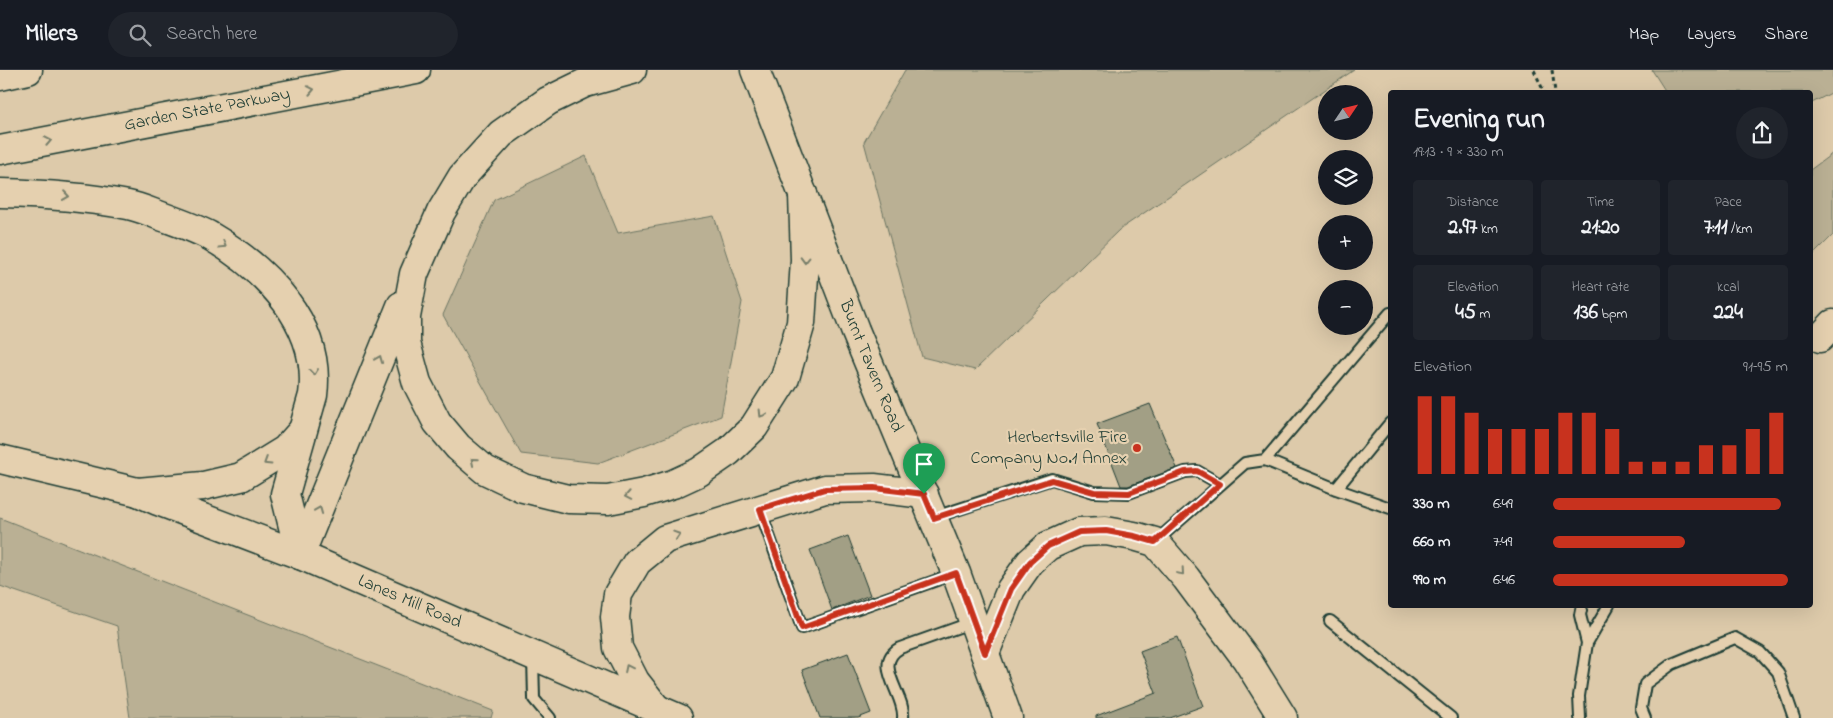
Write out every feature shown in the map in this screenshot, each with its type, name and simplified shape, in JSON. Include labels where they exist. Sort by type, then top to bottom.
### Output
[{"type":"main road","points":[[0,76],[28,70]]},
{"type":"main road","name":"Garden State Parkway","points":[[0,150],[416,70]]},
{"type":"main road","points":[[300,555],[414,274],[441,212],[462,177],[502,134],[555,98],[585,83],[632,70]]},
{"type":"main road","name":"Burnt Tavern Road","points":[[755,70],[855,330],[956,573],[985,653],[1004,714]]},
{"type":"main road","points":[[0,194],[58,194],[130,205],[208,235],[246,261],[282,294],[309,342],[315,381],[313,395],[285,494],[300,555]]},
{"type":"main road","points":[[414,274],[406,317],[406,343],[417,383],[437,422],[458,447],[485,470],[523,488],[568,499],[608,500],[644,493],[673,484],[699,472],[728,452],[754,427],[785,378],[802,324],[805,260],[803,194]]},
{"type":"main road","points":[[0,459],[138,492],[203,486],[240,477],[285,450],[302,430]]},
{"type":"main road","points":[[667,713],[635,682],[618,648],[615,617],[618,594],[637,562],[665,539],[825,489],[874,488],[929,506]]},
{"type":"main road","name":"Lanes Mill Road","points":[[138,492],[158,502],[300,555],[667,713]]},
{"type":"main road","points":[[985,653],[1011,589],[1030,562],[1048,546],[1079,532],[1106,531],[1134,536],[1155,542],[1186,578],[1247,660],[1282,718]]},
{"type":"lane","points":[[1265,460],[1388,315]]},
{"type":"lane","points":[[1336,489],[1388,426]]},
{"type":"lane","points":[[1155,542],[1245,463],[1265,460],[1336,489],[1388,507]]},
{"type":"lane","points":[[929,506],[1052,480],[1094,492],[1129,493],[1185,472],[1197,471],[1220,484]]},
{"type":"lane","points":[[760,509],[802,628],[956,573]]},
{"type":"lane","points":[[1580,718],[1580,696],[1587,644],[1580,615],[1581,608]]},
{"type":"lane","points":[[1587,644],[1607,608]]},
{"type":"lane","points":[[1330,621],[1451,718]]},
{"type":"lane","points":[[903,718],[904,710],[888,671],[890,656],[900,648],[974,622]]},
{"type":"lane","points":[[1645,718],[1641,708],[1645,684],[1672,664],[1735,638],[1760,652],[1778,672],[1794,718]]},
{"type":"lane","points":[[533,656],[534,699],[550,718]]},
{"type":"path","points":[[1534,70],[1543,90]]},
{"type":"path","points":[[1552,70],[1555,90]]},
{"type":"shaded area","points":[[905,70],[1354,70],[1332,85],[1318,85],[1318,95],[1119,230],[975,370],[922,357],[864,142]]},
{"type":"shaded area","points":[[1652,70],[1833,70],[1833,92],[1813,102],[1813,90],[1665,90]]},
{"type":"shaded area","points":[[1833,153],[1833,235],[1813,255],[1813,168]]},
{"type":"shaded area","points":[[586,156],[618,233],[714,216],[742,302],[721,416],[598,463],[521,454],[443,315],[494,200]]},
{"type":"shaded area","points":[[0,518],[493,711],[491,718],[130,718],[117,626],[0,586]]},
{"type":"building","name":"Herbertsville Fire Company No.1 Annex","points":[[1150,404],[1177,468],[1128,486],[1121,486],[1097,424]]},
{"type":"building","points":[[848,536],[870,595],[832,610],[810,550]]},
{"type":"building","points":[[1177,637],[1203,706],[1170,718],[1096,718],[1096,716],[1156,693],[1140,651]]},
{"type":"building","points":[[848,653],[871,713],[858,718],[820,718],[802,670]]},
{"type":"place","name":"Herbertsville Fire Company No.1 Annex","points":[[1137,448]]},
{"type":"route","points":[[1197,471],[1220,484],[1155,542],[1106,531],[1079,532],[1048,546],[1030,562],[1011,589],[985,653],[956,573],[802,628],[760,509],[825,489],[874,488],[924,494],[934,518],[1052,480],[1094,492],[1129,493],[1185,472],[1197,471]]}]
